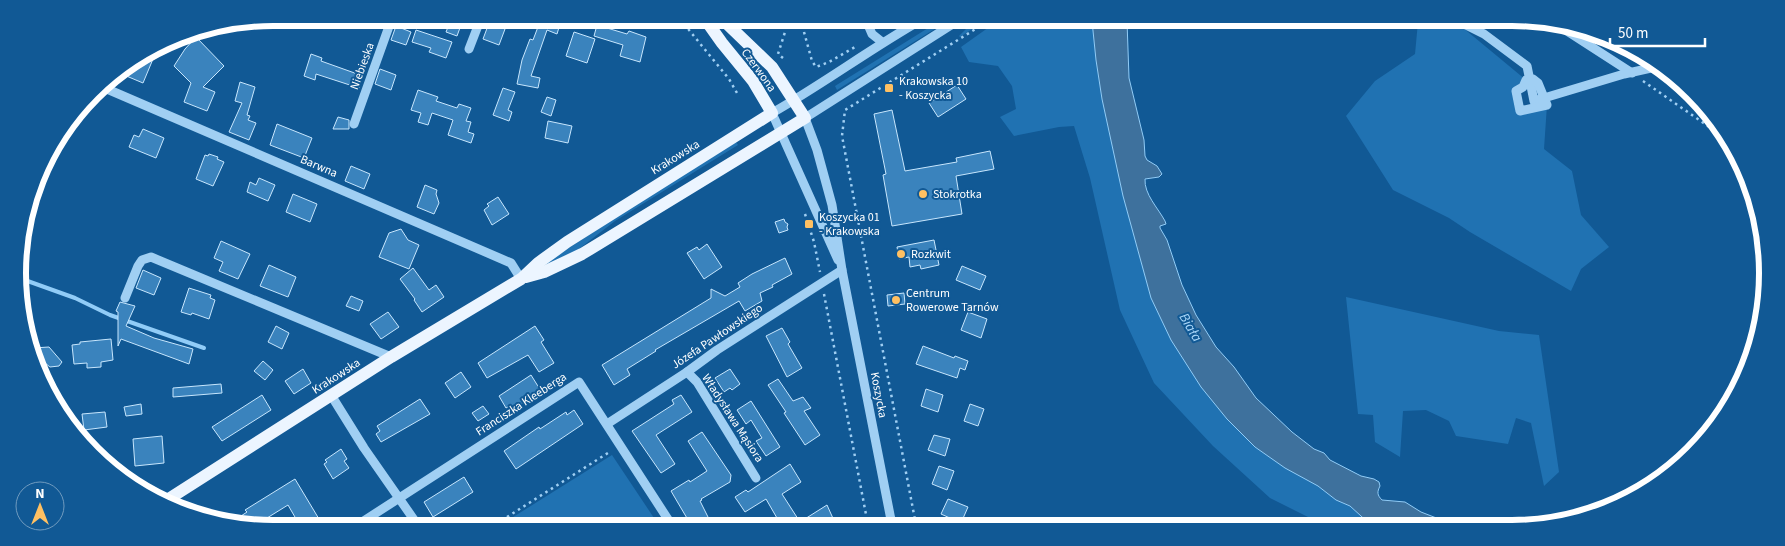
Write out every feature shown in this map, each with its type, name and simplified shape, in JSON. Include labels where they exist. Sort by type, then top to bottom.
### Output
[{"type":"main road","name":"Czerwona","points":[[710,26],[753,81],[772,113]]},
{"type":"main road","name":"Czerwona","points":[[729,26],[772,66],[794,100]]},
{"type":"main road","points":[[794,100],[805,118]]},
{"type":"main road","name":"Krakowska","points":[[171,497],[391,357],[521,279],[538,263],[567,242],[772,113]]},
{"type":"main road","name":"Krakowska","points":[[521,279],[544,272],[582,254],[805,118]]},
{"type":"street","name":"Niebieska","points":[[354,124],[389,26]]},
{"type":"street","points":[[469,49],[477,26]]},
{"type":"street","points":[[869,26],[872,34],[882,42]]},
{"type":"street","name":"Krakowska","points":[[772,113],[882,42],[910,26]]},
{"type":"street","name":"Krakowska","points":[[805,118],[950,26]]},
{"type":"street","points":[[1468,26],[1484,34],[1526,66],[1534,102],[1650,69]]},
{"type":"street","points":[[1571,34],[1633,74]]},
{"type":"street","points":[[1529,79],[1526,80],[1523,87],[1516,91],[1520,111],[1547,105],[1545,98]]},
{"type":"street","name":"Barwna","points":[[108,89],[511,263],[521,279]]},
{"type":"street","points":[[772,113],[782,132]]},
{"type":"street","name":"Koszycka","points":[[805,118],[817,150],[832,205],[842,270],[891,520]]},
{"type":"street","name":"Koszycka","points":[[782,132],[814,210],[842,270]]},
{"type":"street","points":[[125,298],[138,266],[142,260],[151,257],[391,357]]},
{"type":"street","name":"Józefa Pawłowskiego","points":[[607,424],[687,372],[717,350],[842,270]]},
{"type":"street","name":"Władysława Mąsiora","points":[[687,372],[697,382],[756,478]]},
{"type":"street","name":"Franciszka Kleeberga","points":[[365,520],[579,382],[668,520]]},
{"type":"street","points":[[331,395],[364,448],[414,520]]},
{"type":"path","points":[[686,26],[729,79],[737,93]]},
{"type":"path","points":[[783,26],[778,54],[783,58]]},
{"type":"path","points":[[802,26],[812,61],[816,67],[829,62],[886,26]]},
{"type":"path","points":[[915,520],[842,136],[845,110],[980,26]]},
{"type":"path","points":[[1633,74],[1712,129]]},
{"type":"path","points":[[803,210],[814,242],[867,520]]},
{"type":"path","points":[[502,520],[613,450]]},
{"type":"shaded area","points":[[931,26],[939,26],[837,90],[835,86]]},
{"type":"shaded area","points":[[969,26],[977,26],[960,37]]},
{"type":"shaded area","points":[[991,26],[1093,26],[1102,99],[1227,419],[1265,454],[1319,486],[1336,500],[1350,506],[1365,520],[1314,520],[1270,498],[1213,446],[1154,383],[1120,310],[1090,178],[1074,126],[1014,136],[1000,117],[1016,109],[1012,86],[998,66],[969,62],[961,47]]},
{"type":"shaded area","points":[[1418,26],[1462,27],[1526,80],[1516,91],[1520,111],[1547,105],[1544,149],[1572,171],[1581,215],[1609,247],[1581,269],[1571,291],[1449,218],[1393,190],[1346,116],[1375,81],[1415,54]]},
{"type":"shaded area","points":[[736,142],[738,145],[615,221],[575,252],[532,272],[632,207]]},
{"type":"shaded area","points":[[1346,297],[1499,331],[1539,335],[1559,472],[1544,486],[1531,423],[1516,418],[1508,444],[1456,436],[1449,421],[1426,410],[1403,411],[1400,457],[1375,442],[1373,415],[1358,414]]},
{"type":"shaded area","points":[[612,455],[655,520],[508,520]]},
{"type":"water","name":"Biała","points":[[1093,26],[1127,26],[1129,78],[1144,140],[1145,156],[1147,160],[1157,166],[1162,174],[1159,177],[1145,179],[1145,185],[1152,201],[1165,221],[1166,224],[1160,226],[1160,228],[1167,240],[1182,285],[1196,315],[1216,347],[1234,367],[1256,398],[1292,432],[1314,449],[1324,453],[1330,460],[1361,476],[1379,482],[1378,493],[1382,500],[1405,502],[1421,512],[1442,520],[1365,520],[1350,506],[1336,500],[1318,486],[1285,468],[1255,447],[1227,419],[1201,387],[1171,340],[1151,298],[1123,196],[1102,99]]},
{"type":"building","points":[[396,26],[411,32],[406,45],[391,40]]},
{"type":"building","points":[[448,26],[461,26],[457,36],[446,32]]},
{"type":"building","points":[[488,26],[497,26],[505,29],[499,45],[483,39]]},
{"type":"building","points":[[538,26],[559,26],[557,34],[547,30],[531,76],[540,78],[538,88],[517,84],[522,60],[530,39],[533,40]]},
{"type":"building","points":[[597,26],[600,26],[627,34],[629,31],[646,37],[640,62],[620,56],[623,45],[594,36]]},
{"type":"building","points":[[416,30],[452,42],[446,58],[429,52],[431,48],[412,42]]},
{"type":"building","points":[[574,32],[595,39],[587,63],[566,56]]},
{"type":"building","points":[[197,38],[224,66],[203,87],[215,92],[207,111],[184,102],[191,83],[174,66],[185,49]]},
{"type":"building","points":[[311,54],[322,58],[321,61],[363,76],[359,88],[316,74],[315,80],[304,76]]},
{"type":"building","points":[[150,59],[153,59],[143,83],[125,75]]},
{"type":"building","points":[[380,69],[396,75],[391,90],[375,84]]},
{"type":"building","points":[[240,82],[255,87],[247,115],[250,116],[248,120],[256,123],[249,140],[229,132],[242,103],[235,101]]},
{"type":"building","points":[[957,85],[966,99],[938,117],[929,103]]},
{"type":"building","points":[[503,88],[515,92],[508,110],[512,112],[509,121],[493,115]]},
{"type":"building","points":[[418,90],[438,97],[436,101],[457,108],[459,104],[471,108],[466,121],[471,122],[468,132],[474,134],[471,143],[448,135],[453,120],[432,113],[428,125],[418,122],[421,113],[411,110]]},
{"type":"building","points":[[547,97],[556,100],[551,116],[541,112]]},
{"type":"building","name":"Stokrotka","points":[[892,110],[905,171],[957,162],[956,158],[990,151],[994,169],[956,176],[962,214],[892,226],[883,175],[886,174],[874,114]]},
{"type":"building","points":[[338,117],[349,120],[349,129],[333,129]]},
{"type":"building","points":[[548,121],[572,126],[568,143],[545,138]]},
{"type":"building","points":[[277,124],[312,138],[304,158],[270,145]]},
{"type":"building","points":[[143,129],[164,138],[156,158],[129,147],[134,135],[139,137]]},
{"type":"building","points":[[209,154],[218,157],[217,159],[224,162],[213,186],[196,179],[205,155],[208,156]]},
{"type":"building","points":[[351,166],[370,174],[364,189],[345,181]]},
{"type":"building","points":[[259,178],[275,185],[268,201],[247,192],[250,182],[256,185]]},
{"type":"building","points":[[425,185],[437,190],[436,194],[439,203],[434,214],[417,207]]},
{"type":"building","points":[[293,194],[317,204],[310,222],[286,212]]},
{"type":"building","points":[[498,197],[509,214],[492,225],[484,210],[489,206],[487,204]]},
{"type":"building","points":[[784,219],[788,224],[788,230],[779,233],[775,222]]},
{"type":"building","points":[[401,229],[408,240],[419,245],[409,269],[379,257],[389,233]]},
{"type":"building","points":[[934,240],[939,265],[921,269],[920,265],[910,267],[909,257],[899,259],[897,247]]},
{"type":"building","points":[[221,241],[250,254],[238,279],[219,271],[223,262],[214,258]]},
{"type":"building","points":[[707,244],[722,267],[704,279],[687,253],[697,247],[699,250]]},
{"type":"building","points":[[785,258],[792,274],[760,293],[762,301],[745,311],[739,301],[655,350],[627,369],[630,375],[614,385],[602,365],[711,298],[711,289],[725,296],[740,287],[738,283],[752,274]]},
{"type":"building","points":[[269,265],[296,277],[288,297],[260,286]]},
{"type":"building","points":[[962,266],[986,276],[980,290],[956,280]]},
{"type":"building","points":[[413,268],[429,290],[436,285],[444,297],[422,312],[400,279]]},
{"type":"building","points":[[143,270],[161,278],[154,295],[136,288]]},
{"type":"building","points":[[189,288],[211,295],[210,298],[215,300],[209,319],[192,313],[191,315],[181,312]]},
{"type":"building","name":"Centrum Rowerowe Tarnów","points":[[904,293],[905,304],[888,306],[887,295]]},
{"type":"building","points":[[351,296],[363,301],[359,311],[346,306]]},
{"type":"building","points":[[120,302],[135,306],[126,326],[154,338],[193,349],[189,364],[121,339],[118,346],[118,312],[116,311]]},
{"type":"building","points":[[388,312],[399,327],[381,339],[370,324]]},
{"type":"building","points":[[968,312],[987,319],[981,338],[961,330]]},
{"type":"building","points":[[276,326],[289,333],[282,349],[268,342]]},
{"type":"building","points":[[535,326],[544,340],[541,342],[554,363],[539,372],[528,355],[487,378],[478,363]]},
{"type":"building","points":[[782,328],[790,342],[788,344],[802,368],[787,377],[766,336]]},
{"type":"building","points":[[111,339],[113,360],[101,362],[101,367],[87,368],[87,363],[74,364],[72,345],[80,344],[80,342]]},
{"type":"building","points":[[923,346],[954,358],[955,356],[968,361],[965,370],[960,368],[957,378],[916,364]]},
{"type":"building","points":[[49,347],[62,362],[59,366],[50,367],[45,363],[44,364],[38,348]]},
{"type":"building","points":[[263,361],[273,370],[265,380],[254,371]]},
{"type":"building","points":[[303,369],[311,383],[294,394],[285,381]]},
{"type":"building","points":[[730,369],[740,384],[732,390],[730,388],[724,392],[715,378]]},
{"type":"building","points":[[461,372],[471,387],[455,398],[445,383]]},
{"type":"building","points":[[531,375],[541,391],[513,409],[511,405],[506,408],[499,396]]},
{"type":"building","points":[[778,379],[793,401],[803,397],[811,408],[804,411],[820,435],[805,445],[768,385]]},
{"type":"building","points":[[221,384],[222,393],[173,397],[173,388]]},
{"type":"building","points":[[926,389],[943,395],[938,412],[921,406]]},
{"type":"building","points":[[262,395],[271,410],[222,441],[212,427]]},
{"type":"building","points":[[681,395],[692,412],[656,435],[675,464],[661,473],[632,431],[674,404],[672,400]]},
{"type":"building","points":[[420,399],[430,414],[381,442],[376,434],[380,431],[377,426]]},
{"type":"building","points":[[751,401],[780,447],[766,456],[756,441],[762,438],[751,420],[746,424],[737,410]]},
{"type":"building","points":[[141,404],[142,414],[126,416],[124,407]]},
{"type":"building","points":[[970,404],[984,409],[978,426],[964,421]]},
{"type":"building","points":[[483,406],[489,414],[478,421],[472,413]]},
{"type":"building","points":[[574,410],[583,424],[516,469],[504,451],[539,427],[540,429],[566,412],[567,415]]},
{"type":"building","points":[[105,412],[107,427],[84,430],[82,414]]},
{"type":"building","points":[[702,432],[731,475],[730,482],[700,501],[710,520],[688,520],[671,491],[707,471],[688,441]]},
{"type":"building","points":[[934,435],[950,439],[945,456],[928,450]]},
{"type":"building","points":[[162,436],[164,463],[135,466],[133,439]]},
{"type":"building","points":[[341,449],[347,459],[344,461],[349,468],[333,479],[324,464],[327,462],[325,460]]},
{"type":"building","points":[[790,464],[801,482],[782,494],[799,520],[778,520],[766,499],[745,512],[735,497],[746,490],[748,492]]},
{"type":"building","points":[[939,466],[954,471],[947,490],[932,484]]},
{"type":"building","points":[[464,477],[473,492],[433,517],[424,502]]},
{"type":"building","points":[[295,479],[320,520],[297,520],[288,505],[267,518],[268,520],[239,518],[247,512],[245,510]]},
{"type":"building","points":[[948,499],[968,507],[962,520],[954,520],[941,514]]},
{"type":"building","points":[[827,505],[834,520],[803,520]]},
{"type":"waterway","points":[[26,281],[75,298],[110,315],[204,348]]},
{"type":"place","name":"Krakowska 10 - Koszycka","points":[[889,88]]},
{"type":"place","name":"Stokrotka","points":[[923,194]]},
{"type":"place","name":"Koszycka 01 - Krakowska","points":[[809,224]]},
{"type":"place","name":"Rozkwit","points":[[901,254]]},
{"type":"place","name":"Centrum Rowerowe Tarnów","points":[[896,300]]}]
